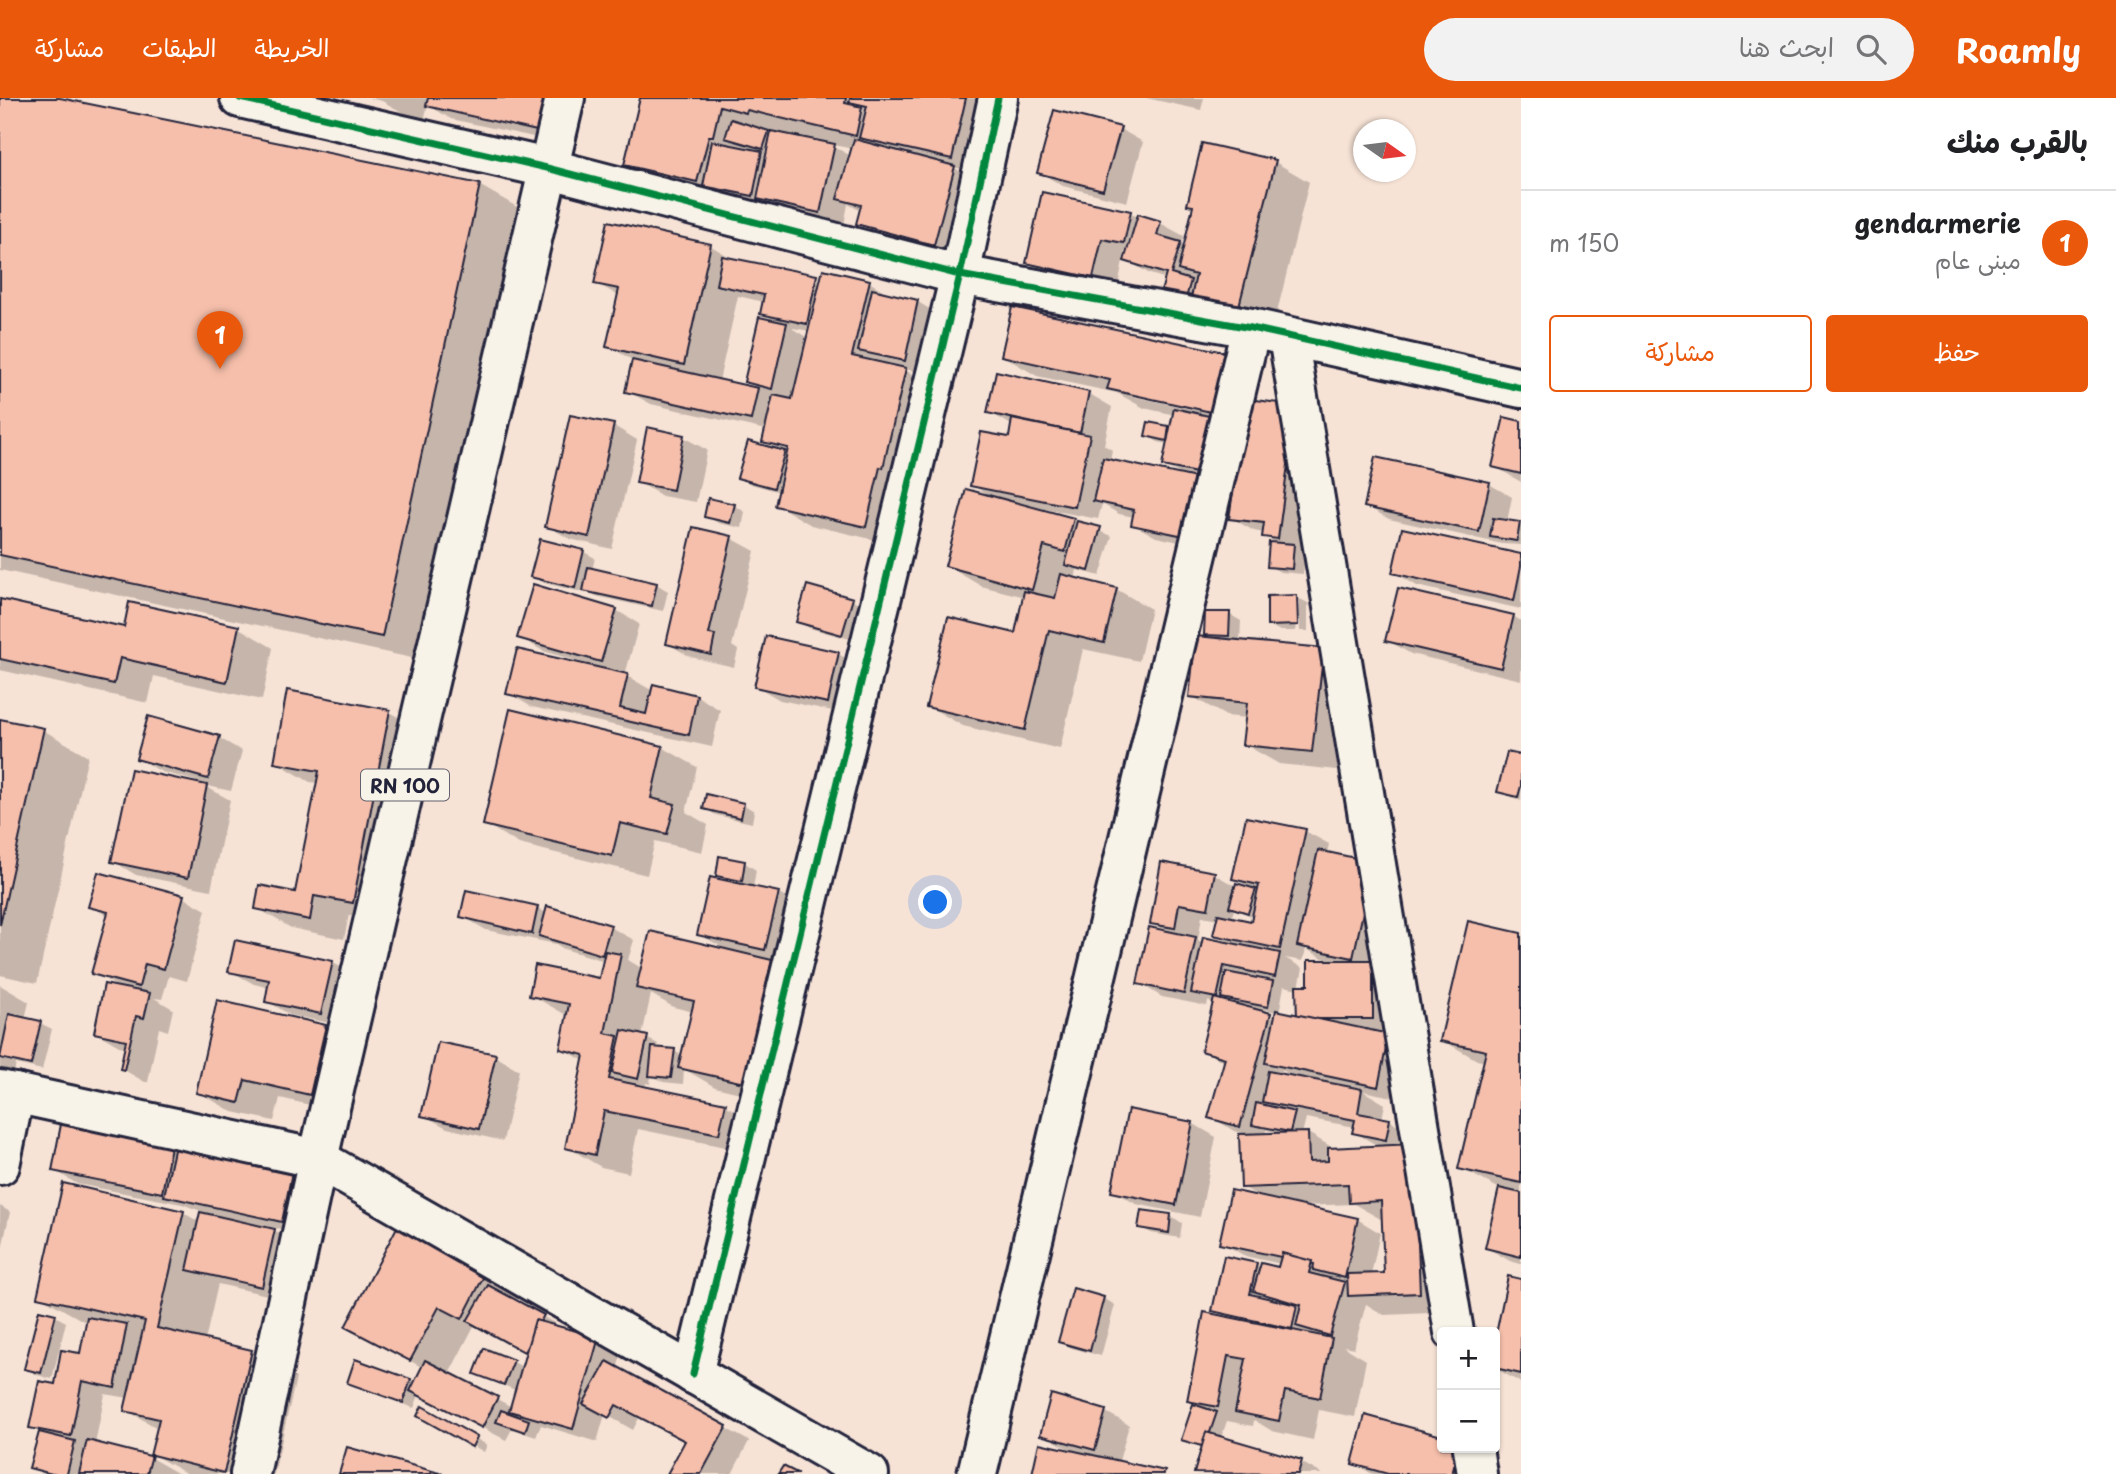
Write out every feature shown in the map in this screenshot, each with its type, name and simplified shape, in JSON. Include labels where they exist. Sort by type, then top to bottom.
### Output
[{"type":"street","points":[[240,98],[547,168],[960,275],[1251,328],[1521,388]]},
{"type":"street","name":"RN 100","points":[[250,1474],[318,1159],[565,98]]},
{"type":"street","points":[[694,1374],[960,275],[998,98]]},
{"type":"street","points":[[977,1474],[1251,328]]},
{"type":"street","points":[[1288,337],[1453,1327]]},
{"type":"street","points":[[0,1165],[8,1091],[318,1159],[869,1474]]},
{"type":"street","points":[[1474,1453],[1477,1474]]},
{"type":"building","points":[[0,98],[60,98],[480,184],[382,637],[0,555]]},
{"type":"building","points":[[428,98],[545,98],[537,131],[426,106]]},
{"type":"building","points":[[640,98],[846,98],[845,103],[862,107],[856,136],[720,106],[697,182],[624,165]]},
{"type":"building","points":[[850,98],[966,98],[952,159],[859,138],[867,106],[849,102]]},
{"type":"building","points":[[1054,110],[1121,127],[1103,190],[1037,173]]},
{"type":"building","points":[[731,119],[769,131],[763,149],[725,138]]},
{"type":"building","points":[[771,131],[835,144],[820,213],[757,199]]},
{"type":"building","points":[[854,139],[955,166],[934,245],[856,224],[861,205],[837,199]]},
{"type":"building","points":[[712,141],[762,151],[753,196],[703,186]]},
{"type":"building","points":[[1202,143],[1276,160],[1236,318],[1189,307],[1196,275],[1178,270],[1193,206],[1187,205]]},
{"type":"building","points":[[1042,192],[1131,211],[1124,243],[1102,239],[1093,278],[1026,263]]},
{"type":"building","points":[[1138,214],[1161,221],[1157,235],[1181,242],[1171,274],[1191,280],[1185,302],[1160,295],[1166,274],[1124,261]]},
{"type":"building","points":[[608,221],[711,244],[684,365],[606,347],[619,289],[594,284]]},
{"type":"building","points":[[722,256],[817,275],[807,324],[760,314],[764,295],[716,285]]},
{"type":"building","points":[[823,269],[870,280],[852,356],[906,368],[866,527],[775,506],[788,448],[762,442],[773,395],[792,399]]},
{"type":"building","points":[[872,289],[918,300],[905,361],[858,351]]},
{"type":"building","points":[[1012,307],[1224,352],[1211,412],[1107,389],[1110,380],[1001,356]]},
{"type":"building","points":[[759,317],[787,323],[772,389],[744,382]]},
{"type":"building","points":[[632,360],[758,388],[751,420],[625,392]]},
{"type":"building","points":[[996,371],[1089,392],[1080,433],[987,413]]},
{"type":"building","points":[[1246,399],[1296,405],[1278,539],[1262,537],[1264,523],[1229,519]]},
{"type":"building","points":[[1174,408],[1209,416],[1197,473],[1162,466]]},
{"type":"building","points":[[570,415],[614,424],[589,537],[545,527]]},
{"type":"building","points":[[1504,417],[1521,421],[1521,474],[1492,467]]},
{"type":"building","points":[[1012,419],[1090,435],[1075,507],[970,486],[981,432],[1009,437]]},
{"type":"building","points":[[1148,422],[1169,426],[1167,441],[1145,436]]},
{"type":"building","points":[[647,427],[684,435],[673,490],[636,483]]},
{"type":"building","points":[[748,441],[785,451],[774,488],[737,478]]},
{"type":"building","points":[[1375,457],[1490,482],[1479,532],[1364,507]]},
{"type":"building","points":[[1103,458],[1201,479],[1189,537],[1131,525],[1134,510],[1093,501]]},
{"type":"building","points":[[966,489],[1074,518],[1065,552],[1044,546],[1032,590],[945,566]]},
{"type":"building","points":[[708,498],[735,504],[730,523],[704,517]]},
{"type":"building","points":[[1493,518],[1520,522],[1517,541],[1490,537]]},
{"type":"building","points":[[1077,521],[1101,527],[1089,571],[1065,565]]},
{"type":"building","points":[[693,527],[732,536],[709,634],[715,635],[711,655],[666,644]]},
{"type":"building","points":[[1402,528],[1521,554],[1514,601],[1392,573]]},
{"type":"building","points":[[540,539],[584,550],[575,588],[530,577]]},
{"type":"building","points":[[1269,542],[1294,544],[1292,569],[1267,567]]},
{"type":"building","points":[[588,567],[657,583],[652,606],[583,591]]},
{"type":"building","points":[[1061,574],[1117,588],[1104,643],[1049,630],[1025,730],[926,707],[948,617],[1015,633],[1024,591],[1055,598]]},
{"type":"building","points":[[533,584],[617,609],[601,662],[517,638]]},
{"type":"building","points":[[807,585],[853,598],[842,635],[796,622]]},
{"type":"building","points":[[1398,588],[1514,615],[1501,668],[1385,641]]},
{"type":"building","points":[[1297,595],[1298,625],[1267,626],[1267,596]]},
{"type":"building","points":[[0,599],[124,627],[129,602],[239,626],[227,682],[120,658],[114,684],[0,659]]},
{"type":"building","points":[[1205,612],[1230,612],[1229,636],[1204,635]]},
{"type":"building","points":[[766,636],[839,652],[828,703],[754,687]]},
{"type":"building","points":[[1196,636],[1324,648],[1312,752],[1242,745],[1247,703],[1189,697]]},
{"type":"building","points":[[517,649],[628,674],[620,708],[646,714],[653,684],[697,695],[689,735],[506,694]]},
{"type":"building","points":[[287,690],[390,710],[353,903],[314,896],[310,920],[255,909],[259,885],[295,892],[319,771],[274,763]]},
{"type":"building","points":[[510,709],[663,746],[651,798],[675,804],[667,834],[620,823],[612,856],[483,825]]},
{"type":"building","points":[[148,716],[220,736],[208,779],[136,759]]},
{"type":"building","points":[[0,719],[44,728],[0,925]]},
{"type":"building","points":[[1507,752],[1521,755],[1521,786],[1518,797],[1497,792]]},
{"type":"building","points":[[131,769],[207,785],[188,878],[111,862]]},
{"type":"building","points":[[706,794],[744,803],[741,818],[703,809]]},
{"type":"building","points":[[1246,817],[1306,829],[1280,949],[1213,935],[1218,914],[1251,921],[1259,885],[1232,879]]},
{"type":"building","points":[[1318,850],[1374,862],[1353,958],[1297,946]]},
{"type":"building","points":[[719,856],[745,861],[742,881],[716,876]]},
{"type":"building","points":[[1161,862],[1215,872],[1208,909],[1179,904],[1175,928],[1150,924]]},
{"type":"building","points":[[98,872],[184,895],[164,969],[145,964],[139,987],[91,974],[108,912],[88,907]]},
{"type":"building","points":[[710,877],[779,892],[765,950],[697,935]]},
{"type":"building","points":[[1236,883],[1256,889],[1248,913],[1229,907]]},
{"type":"building","points":[[466,890],[538,906],[532,934],[460,917]]},
{"type":"building","points":[[547,906],[611,925],[602,955],[539,936]]},
{"type":"building","points":[[1468,921],[1521,933],[1521,1183],[1458,1169],[1486,1051],[1440,1041]]},
{"type":"building","points":[[1149,927],[1196,937],[1184,994],[1137,984]]},
{"type":"building","points":[[650,931],[772,960],[744,1083],[678,1068],[694,1001],[636,988]]},
{"type":"building","points":[[1203,937],[1280,953],[1275,977],[1224,966],[1217,998],[1191,993]]},
{"type":"building","points":[[235,940],[333,961],[321,1014],[265,1002],[269,980],[228,972]]},
{"type":"building","points":[[605,951],[621,954],[605,1033],[618,1036],[609,1079],[726,1103],[719,1134],[604,1111],[595,1155],[565,1148],[584,1055],[560,1049],[569,1004],[529,996],[535,965],[599,978]]},
{"type":"building","points":[[1308,960],[1373,960],[1373,1019],[1297,1019],[1296,985],[1308,985]]},
{"type":"building","points":[[1226,972],[1273,981],[1268,1007],[1221,998]]},
{"type":"building","points":[[104,984],[150,993],[144,1018],[136,1016],[124,1070],[120,1069],[126,1040],[94,1033]]},
{"type":"building","points":[[1214,998],[1271,1013],[1240,1127],[1208,1118],[1225,1058],[1201,1051]]},
{"type":"building","points":[[217,1000],[326,1025],[310,1095],[245,1080],[239,1103],[196,1093]]},
{"type":"building","points":[[1276,1010],[1389,1034],[1378,1087],[1265,1063]]},
{"type":"building","points":[[9,1014],[41,1021],[31,1065],[0,1058]]},
{"type":"building","points":[[622,1030],[648,1036],[638,1079],[612,1073]]},
{"type":"building","points":[[438,1042],[496,1054],[479,1129],[421,1116]]},
{"type":"building","points":[[652,1047],[675,1049],[671,1078],[649,1076]]},
{"type":"building","points":[[1268,1071],[1362,1089],[1358,1113],[1390,1119],[1386,1140],[1352,1133],[1355,1120],[1262,1102]]},
{"type":"building","points":[[1256,1103],[1295,1112],[1290,1132],[1252,1125]]},
{"type":"building","points":[[1128,1109],[1193,1122],[1176,1205],[1111,1192]]},
{"type":"building","points":[[62,1119],[172,1141],[162,1193],[52,1171]]},
{"type":"building","points":[[1308,1132],[1309,1162],[1328,1161],[1328,1148],[1414,1144],[1420,1293],[1348,1296],[1347,1274],[1384,1273],[1381,1201],[1349,1203],[1348,1184],[1241,1188],[1239,1134]]},
{"type":"building","points":[[177,1136],[294,1162],[282,1222],[164,1196]]},
{"type":"building","points":[[63,1183],[184,1211],[157,1328],[252,1350],[224,1473],[152,1455],[147,1474],[79,1474],[87,1440],[150,1456],[159,1419],[124,1411],[145,1321],[37,1297]]},
{"type":"building","points":[[1499,1188],[1521,1193],[1521,1257],[1485,1248]]},
{"type":"building","points":[[1231,1190],[1358,1218],[1345,1278],[1313,1270],[1314,1264],[1219,1244]]},
{"type":"building","points":[[1141,1210],[1171,1214],[1169,1233],[1138,1228]]},
{"type":"building","points":[[200,1212],[275,1229],[262,1287],[187,1270]]},
{"type":"building","points":[[397,1227],[485,1274],[462,1319],[439,1307],[410,1361],[345,1327]]},
{"type":"building","points":[[1282,1253],[1312,1261],[1309,1273],[1345,1282],[1330,1336],[1296,1326],[1301,1305],[1253,1291],[1261,1263],[1278,1267]]},
{"type":"building","points":[[1224,1256],[1257,1263],[1250,1294],[1297,1305],[1292,1329],[1212,1311]]},
{"type":"building","points":[[1508,1276],[1521,1279],[1521,1374],[1500,1369],[1500,1327],[1497,1327]]},
{"type":"building","points":[[488,1285],[544,1315],[524,1352],[467,1321]]},
{"type":"building","points":[[1073,1288],[1104,1297],[1090,1351],[1058,1342]]},
{"type":"building","points":[[39,1310],[56,1314],[41,1373],[24,1369]]},
{"type":"building","points":[[1204,1312],[1332,1338],[1320,1398],[1285,1391],[1279,1421],[1235,1412],[1246,1359],[1228,1356],[1218,1407],[1187,1401]]},
{"type":"building","points":[[87,1317],[127,1324],[115,1388],[82,1381],[71,1436],[29,1428],[39,1381],[55,1384],[61,1350],[80,1353]]},
{"type":"building","points":[[535,1320],[599,1337],[573,1429],[509,1411]]},
{"type":"building","points":[[484,1348],[514,1360],[504,1385],[474,1374]]},
{"type":"building","points":[[355,1359],[411,1379],[403,1403],[347,1383]]},
{"type":"building","points":[[425,1360],[498,1397],[482,1428],[410,1391]]},
{"type":"building","points":[[607,1361],[727,1426],[701,1474],[667,1474],[685,1441],[616,1405],[609,1418],[583,1404]]},
{"type":"building","points":[[1051,1394],[1106,1410],[1095,1450],[1040,1435]]},
{"type":"building","points":[[1193,1404],[1217,1412],[1205,1447],[1181,1440]]},
{"type":"building","points":[[422,1406],[477,1437],[472,1447],[417,1416]]},
{"type":"building","points":[[501,1410],[529,1420],[525,1432],[496,1422]]},
{"type":"building","points":[[1365,1415],[1437,1435],[1437,1453],[1458,1453],[1452,1474],[1388,1474],[1352,1464]]},
{"type":"building","points":[[39,1432],[75,1441],[67,1474],[52,1474],[29,1468]]},
{"type":"building","points":[[1206,1432],[1302,1460],[1298,1474],[1194,1473]]},
{"type":"building","points":[[1039,1443],[1165,1471],[1164,1474],[1032,1474]]},
{"type":"building","points":[[347,1447],[443,1474],[339,1474]]},
{"type":"building","points":[[783,1466],[799,1474],[778,1474]]},
{"type":"cycle path","points":[[240,98],[547,168],[960,275],[1251,328],[1521,388]]},
{"type":"cycle path","points":[[693,1374],[960,275],[998,98]]},
{"type":"place","name":"gendarmerie","points":[[220,369]]}]
